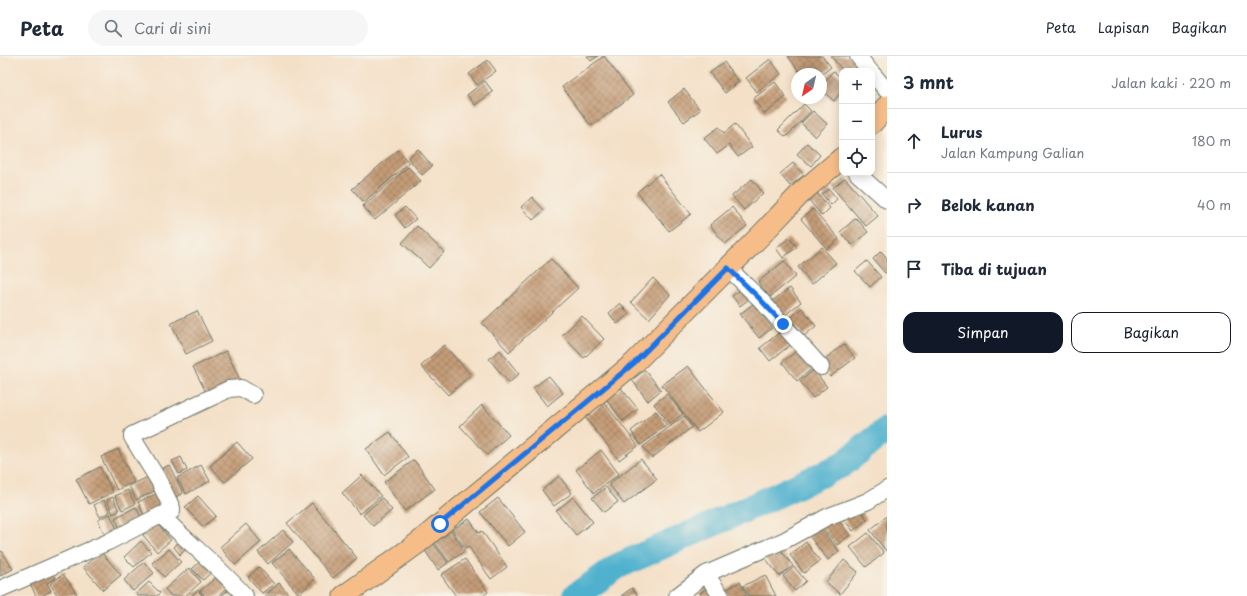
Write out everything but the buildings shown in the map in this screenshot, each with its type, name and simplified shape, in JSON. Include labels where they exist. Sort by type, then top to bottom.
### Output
[{"type":"main road","points":[[875,120],[887,106]]},
{"type":"main road","points":[[344,596],[418,543],[634,363],[803,191],[839,161]]},
{"type":"street","points":[[858,56],[868,68]]},
{"type":"street","points":[[875,77],[887,91]]},
{"type":"street","points":[[860,176],[887,200]]},
{"type":"street","points":[[728,268],[759,298],[821,367]]},
{"type":"street","points":[[0,589],[108,542],[172,511],[159,481],[132,435],[229,389],[241,388],[253,394]]},
{"type":"street","points":[[677,596],[706,574],[785,540],[827,517],[868,501],[887,489]]},
{"type":"street","points":[[161,516],[245,596]]},
{"type":"street","points":[[706,574],[721,596]]},
{"type":"waterway","points":[[575,596],[618,566],[842,465],[887,429]]},
{"type":"route","points":[[440,524],[634,363],[728,268],[783,324]]}]
